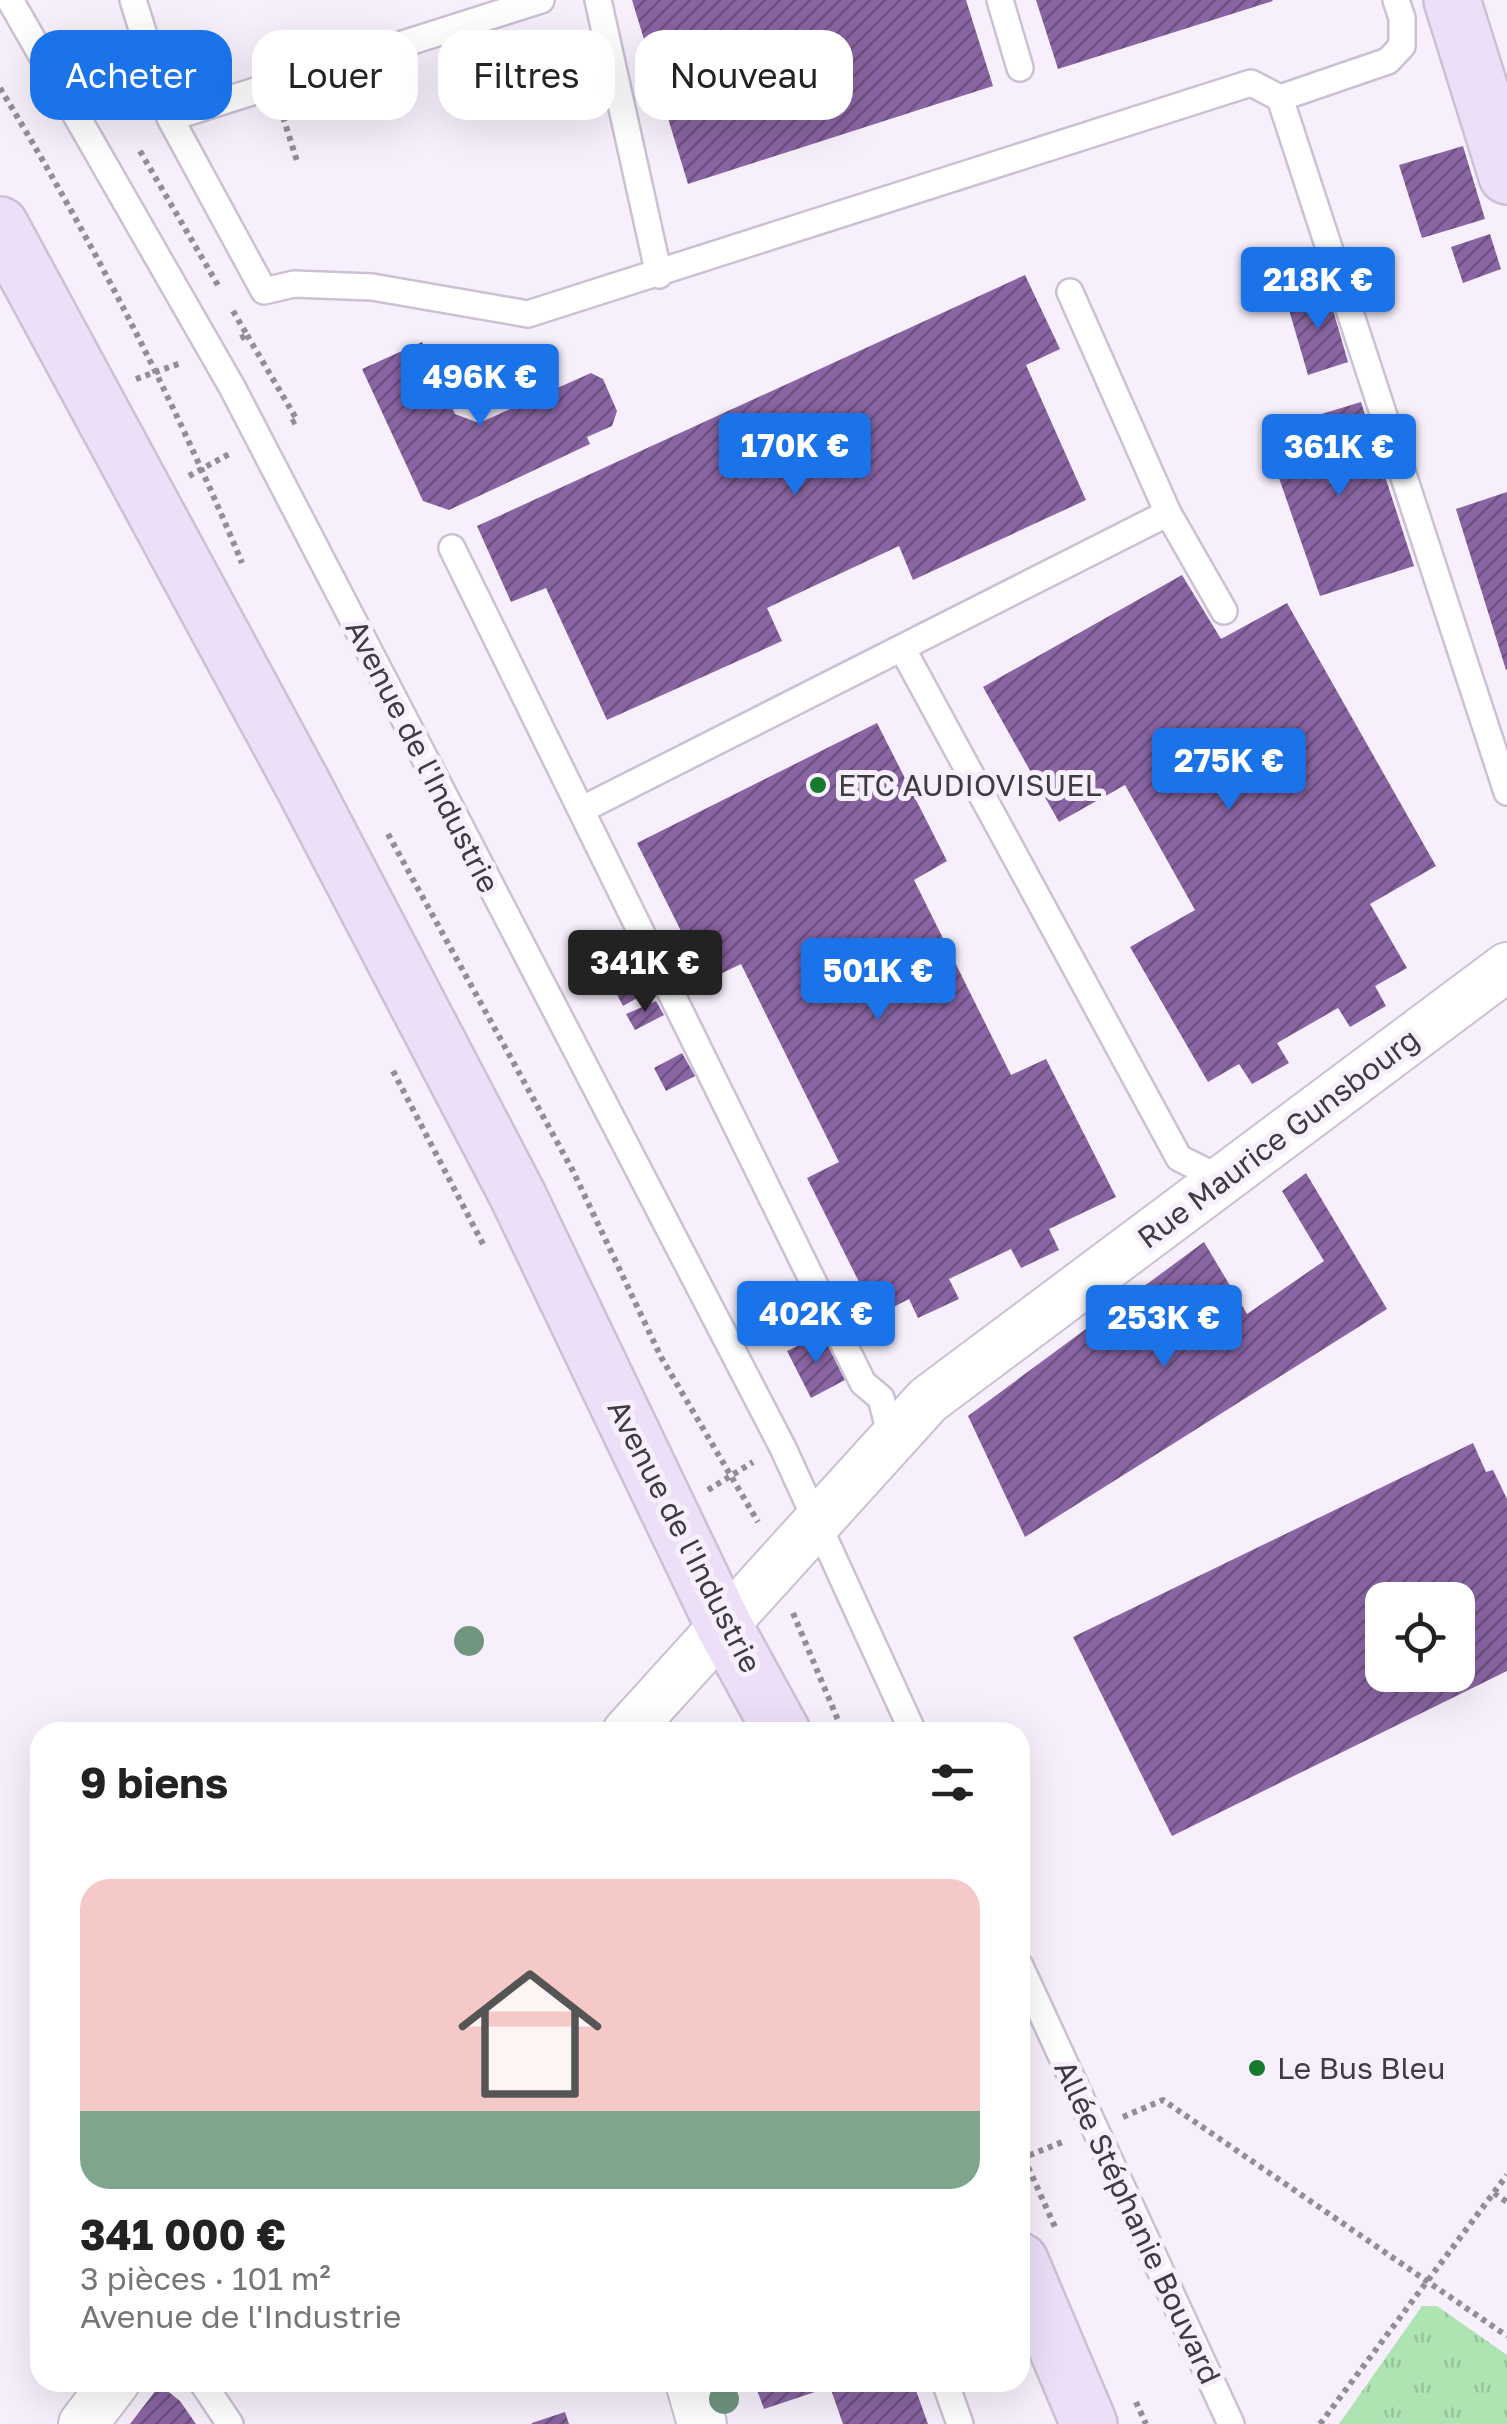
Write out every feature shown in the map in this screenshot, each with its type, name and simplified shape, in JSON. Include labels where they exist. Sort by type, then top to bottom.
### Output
[{"type":"main road","points":[[1452,0],[1507,176]]},
{"type":"main road","name":"Avenue de l'Industrie","points":[[0,225],[303,785],[517,1194],[724,1626],[777,1722]]},
{"type":"main road","points":[[1030,2285],[1089,2424]]},
{"type":"street","name":"Rue Maurice Gunsbourg","points":[[636,1722],[928,1400],[1507,967]]},
{"type":"street","points":[[83,2424],[107,2392]]},
{"type":"street","points":[[693,2392],[702,2424]]},
{"type":"lane","name":"Avenue de l'Industrie","points":[[10,0],[232,387],[784,1448],[816,1523]]},
{"type":"lane","points":[[133,0],[142,30]]},
{"type":"lane","points":[[418,39],[541,0]]},
{"type":"lane","points":[[598,0],[659,275]]},
{"type":"lane","points":[[1000,0],[1020,68]]},
{"type":"lane","points":[[171,120],[264,291],[294,284],[372,287],[528,314],[1250,84],[1280,98],[1388,61],[1402,46],[1402,18],[1396,0]]},
{"type":"lane","points":[[1280,98],[1507,792]]},
{"type":"lane","points":[[1070,292],[1168,513],[1224,611]]},
{"type":"lane","points":[[583,809],[1168,513]]},
{"type":"lane","points":[[452,548],[863,1384],[882,1398],[892,1440]]},
{"type":"lane","points":[[902,648],[1179,1158],[1223,1180]]},
{"type":"lane","points":[[816,1523],[908,1722]]},
{"type":"lane","name":"Allée Stéphanie Bouvard","points":[[1030,1988],[1230,2424]]},
{"type":"lane","points":[[209,2392],[230,2424]]},
{"type":"lane","points":[[949,2392],[960,2424]]},
{"type":"path","points":[[486,17],[491,30]]},
{"type":"path","points":[[0,88],[56,180],[156,372],[243,566]]},
{"type":"path","points":[[282,120],[296,161]]},
{"type":"path","points":[[381,822],[573,1171],[661,1357],[761,1528],[774,1570],[839,1722]]},
{"type":"path","points":[[1030,2155],[1162,2100],[1507,2336]]},
{"type":"path","points":[[1320,2424],[1507,2174]]},
{"type":"path","points":[[1494,2193],[1507,2202]]},
{"type":"green space","points":[[1422,2306],[1437,2306],[1507,2355],[1507,2424],[1339,2424]]},
{"type":"building","points":[[632,0],[966,0],[993,86],[688,184],[669,120],[853,120],[853,30],[641,30]]},
{"type":"building","points":[[1036,0],[1272,0],[1273,1],[1058,69]]},
{"type":"building","points":[[1463,146],[1485,219],[1422,238],[1399,165]]},
{"type":"building","points":[[1490,234],[1501,269],[1463,283],[1451,247]]},
{"type":"building","points":[[1025,275],[1060,349],[1026,365],[1086,500],[913,580],[899,546],[767,608],[782,641],[607,720],[546,588],[511,602],[477,526]]},
{"type":"building","points":[[1327,289],[1348,362],[1308,375],[1287,303]]},
{"type":"building","points":[[422,342],[455,414],[479,423],[591,373],[603,379],[617,411],[612,426],[587,437],[590,444],[449,510],[423,501],[362,369]]},
{"type":"building","points":[[1361,402],[1414,566],[1320,596],[1263,432]]},
{"type":"building","points":[[1507,492],[1507,669],[1506,670],[1456,509]]},
{"type":"building","points":[[1182,575],[1221,639],[1287,603],[1436,866],[1370,904],[1407,968],[1375,986],[1386,1006],[1350,1027],[1338,1008],[1277,1043],[1289,1063],[1252,1084],[1239,1064],[1208,1082],[1130,947],[1195,910],[1125,785],[1059,822],[983,687]]},
{"type":"building","points":[[877,723],[947,861],[914,880],[1011,1075],[1046,1059],[1116,1197],[1049,1229],[1059,1250],[1021,1268],[1011,1249],[949,1279],[959,1299],[918,1318],[909,1299],[876,1316],[807,1178],[839,1162],[741,964],[706,981],[637,843]]},
{"type":"building","points":[[618,958],[637,998],[623,1006],[602,966]]},
{"type":"building","points":[[656,1001],[664,1015],[635,1030],[626,1014]]},
{"type":"building","points":[[682,1053],[695,1076],[666,1091],[654,1068]]},
{"type":"building","points":[[1306,1173],[1387,1309],[1025,1537],[968,1416],[1204,1242],[1247,1314],[1324,1261],[1282,1191]]},
{"type":"building","points":[[822,1334],[845,1380],[811,1398],[787,1351]]},
{"type":"building","points":[[1473,1443],[1486,1472],[1493,1470],[1507,1499],[1507,1671],[1475,1687],[1475,1582],[1365,1582],[1365,1692],[1464,1692],[1172,1836],[1073,1637]]},
{"type":"building","points":[[155,2392],[169,2392],[196,2424],[130,2424]]},
{"type":"building","points":[[758,2392],[815,2392],[764,2409]]},
{"type":"building","points":[[832,2392],[917,2392],[928,2424],[843,2424]]},
{"type":"building","points":[[565,2412],[569,2424],[532,2424],[532,2423]]},
{"type":"place","name":"ETC AUDIOVISUEL","points":[[818,785]]},
{"type":"place","name":"Le Bus Bleu","points":[[1257,2068]]}]
